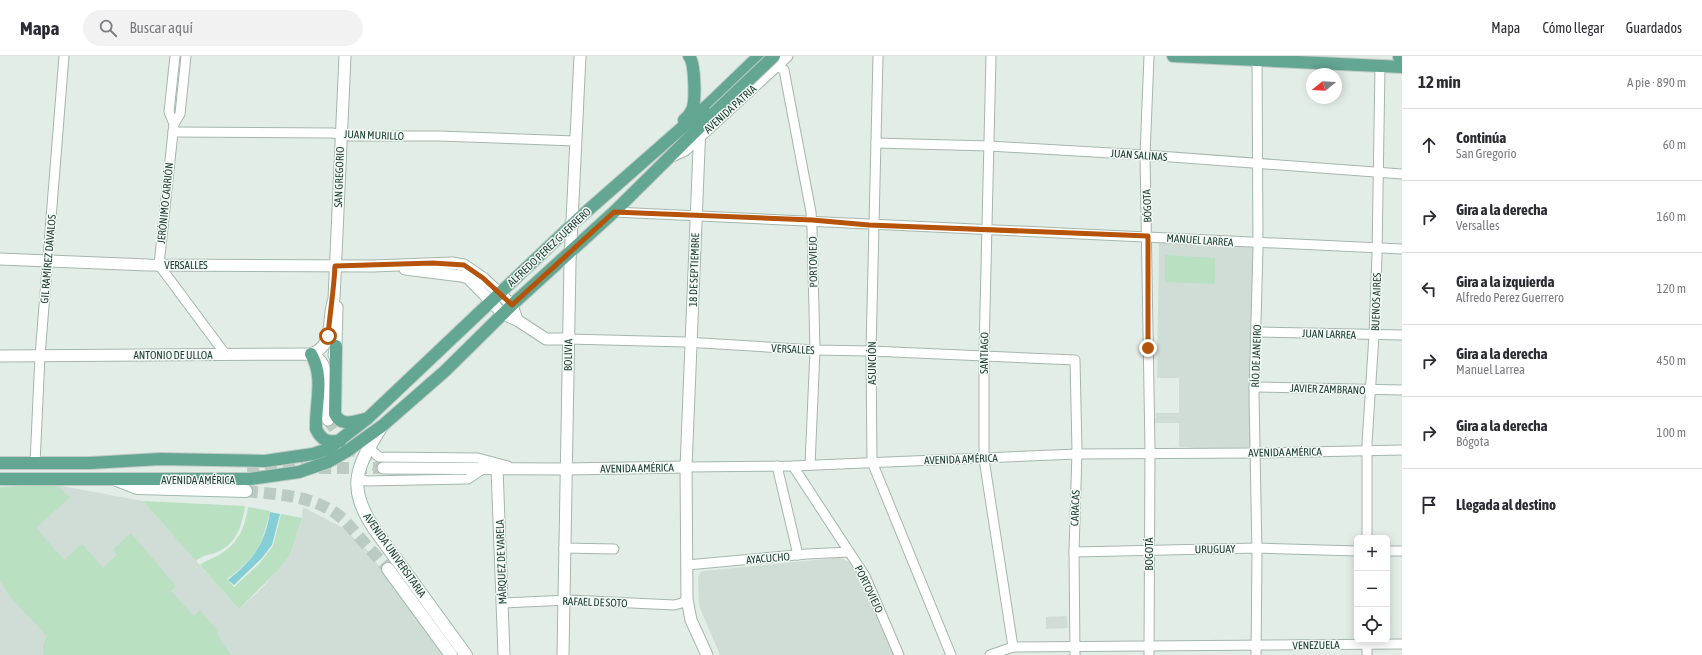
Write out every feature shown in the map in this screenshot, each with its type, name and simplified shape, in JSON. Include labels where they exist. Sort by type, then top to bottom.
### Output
[{"type":"main road","points":[[657,150],[662,139],[692,111],[694,102],[693,64],[689,56]]},
{"type":"main road","name":"AVENIDA PATRIA","points":[[711,109],[759,56]]},
{"type":"main road","points":[[1173,56],[1257,58],[1380,66],[1401,60]]},
{"type":"main road","name":"AVENIDA PATRIA","points":[[711,109],[775,61]]},
{"type":"main road","name":"ALFREDO PEREZ GUERRERO","points":[[340,441],[368,418],[496,298],[571,225],[657,150],[711,109]]},
{"type":"main road","name":"ALFREDO PEREZ GUERRERO","points":[[382,426],[445,371],[512,305],[614,212],[669,157],[700,131],[711,109]]},
{"type":"main road","points":[[336,346],[335,414],[339,420],[345,423],[368,418]]},
{"type":"main road","points":[[311,354],[317,366],[319,376],[316,429],[319,436],[325,441],[340,441]]},
{"type":"main road","name":"AVENIDA UNIVERSITARIA","points":[[382,426],[362,460],[357,477],[359,495],[368,520],[466,655]]},
{"type":"main road","name":"AVENIDA AMÉRICA","points":[[0,479],[235,480],[266,478],[299,472],[336,458],[382,426]]},
{"type":"main road","name":"AVENIDA AMÉRICA","points":[[0,463],[90,463],[160,459],[277,460],[321,452],[340,441]]},
{"type":"main road","points":[[90,463],[247,468]]},
{"type":"main road","points":[[114,479],[138,488],[246,491]]},
{"type":"main road","name":"AVENIDA UNIVERSITARIA","points":[[388,569],[451,655]]},
{"type":"street","name":"GIL RAMÍREZ DÁVALOS","points":[[34,463],[40,356],[64,56]]},
{"type":"street","name":"JERÓNIMO CARRIÓN","points":[[174,128],[169,112],[175,56]]},
{"type":"street","name":"JERÓNIMO CARRIÓN","points":[[159,265],[174,128],[180,114],[186,56]]},
{"type":"street","name":"SAN GREGORIO","points":[[311,354],[322,348],[326,343],[330,309],[334,299],[345,56]]},
{"type":"street","name":"BOLIVIA","points":[[562,655],[570,251],[580,56]]},
{"type":"street","name":"AVENIDA PATRIA","points":[[700,131],[775,61],[787,56]]},
{"type":"street","name":"ASUNCIÓN","points":[[878,56],[872,351],[872,462],[951,655]]},
{"type":"street","name":"SANTIAGO","points":[[991,56],[984,356],[984,459],[1013,647]]},
{"type":"street","name":"BÓGOTA","points":[[1149,56],[1148,236],[1150,453]]},
{"type":"street","name":"BÓGOTA","points":[[1148,156],[1153,56]]},
{"type":"street","name":"RÍO DE JANEIRO","points":[[1256,650],[1257,548],[1254,387],[1257,332],[1258,243],[1257,58]]},
{"type":"street","name":"PORTOVIEJO","points":[[775,61],[784,70],[812,220],[815,350],[810,465]]},
{"type":"street","name":"BUENOS AIRES","points":[[1367,535],[1367,450],[1378,248],[1380,66]]},
{"type":"street","name":"JUAN MURILLO","points":[[174,128],[332,132],[350,136],[440,136],[575,141]]},
{"type":"street","name":"18 DE SEPTIEMBRE","points":[[686,467],[700,131]]},
{"type":"street","name":"JUAN SALINAS","points":[[876,143],[989,146],[1402,174]]},
{"type":"street","name":"MANUEL LARREA","points":[[614,212],[812,220],[874,225],[1148,236],[1258,243],[1402,249]]},
{"type":"street","name":"VERSALLES","points":[[0,258],[159,265],[373,266],[408,263],[452,263],[464,265],[483,278],[496,298],[503,314],[517,320],[546,338],[1075,360]]},
{"type":"street","points":[[159,265],[226,355]]},
{"type":"street","name":"VERSALLES","points":[[496,298],[512,305],[517,320]]},
{"type":"street","name":"SAN GREGORIO","points":[[328,420],[325,409],[327,382],[336,346],[337,307],[334,299]]},
{"type":"street","name":"JUAN LARREA","points":[[1257,332],[1402,335]]},
{"type":"street","points":[[311,354],[319,359],[324,365],[327,382]]},
{"type":"street","name":"ANTONIO DE ULLOA","points":[[0,356],[311,354]]},
{"type":"street","name":"CARACAS","points":[[1075,360],[1077,454],[1074,552],[1075,652]]},
{"type":"street","name":"JAVIER ZAMBRANO","points":[[1254,387],[1402,390]]},
{"type":"street","name":"AVENIDA AMÉRICA","points":[[371,443],[372,452],[379,457],[478,458],[519,468]]},
{"type":"street","name":"AVENIDA AMÉRICA","points":[[383,468],[566,469],[794,466],[1077,454],[1402,450]]},
{"type":"street","name":"BOGOTÁ","points":[[1149,651],[1150,453]]},
{"type":"street","points":[[777,466],[798,555]]},
{"type":"street","name":"PORTOVIEJO","points":[[794,466],[865,576],[899,655]]},
{"type":"street","points":[[686,467],[687,599],[691,620],[707,655]]},
{"type":"street","points":[[357,477],[366,481],[468,479],[484,468]]},
{"type":"street","name":"MÁRQUEZ DE VARELA","points":[[496,468],[504,655]]},
{"type":"street","points":[[564,548],[614,549]]},
{"type":"street","name":"URUGUAY","points":[[1074,552],[1257,548],[1354,551]]},
{"type":"street","points":[[1390,551],[1402,551]]},
{"type":"street","name":"AYACUCHO","points":[[687,565],[849,552]]},
{"type":"street","name":"RAFAEL DE SOTO","points":[[502,603],[564,600],[674,605],[682,603],[687,599]]},
{"type":"street","name":"VENEZUELA","points":[[990,655],[1013,647],[1075,652],[1256,650],[1354,643]]},
{"type":"street","points":[[1367,643],[1367,655]]},
{"type":"street","name":"VENEZUELA","points":[[1384,643],[1402,644]]},
{"type":"shaded area","points":[[1159,241],[1254,247],[1254,447],[1223,449],[1179,447],[1179,423],[1155,423],[1156,413],[1179,413],[1179,378],[1157,378]]},
{"type":"shaded area","points":[[56,485],[143,501],[239,609],[262,588],[290,555],[302,518],[303,507],[343,528],[368,551],[444,655],[0,655],[0,487]]},
{"type":"shaded area","points":[[841,558],[851,563],[865,583],[895,655],[720,655],[699,606],[698,577],[700,573],[703,571]]},
{"type":"shaded area","points":[[1067,616],[1068,628],[1046,629],[1046,617]]},
{"type":"green space","points":[[1165,255],[1215,258],[1215,284],[1165,282]]},
{"type":"green space","points":[[56,485],[70,497],[36,528],[64,560],[82,544],[103,568],[117,555],[113,550],[131,533],[176,586],[171,591],[194,616],[200,610],[217,630],[219,638],[231,655],[43,655],[43,645],[47,636],[12,599],[0,581],[0,487]]},
{"type":"green space","points":[[143,501],[245,506],[240,528],[233,540],[222,550],[203,556],[196,561]]},
{"type":"green space","points":[[248,507],[270,511],[261,542],[256,550],[245,564],[227,579],[234,587],[259,564],[273,546],[281,514],[302,518],[290,555],[276,572],[239,609],[200,565],[226,551],[236,541],[243,529]]},
{"type":"water","points":[[270,512],[280,514],[272,545],[262,558],[234,585],[228,580],[251,558],[261,542],[268,523]]},
{"type":"tunnel","points":[[328,420],[344,444],[379,468],[383,468]]},
{"type":"tunnel","points":[[247,468],[379,468]]},
{"type":"tunnel","points":[[246,491],[285,495],[322,505],[344,520],[388,569]]},
{"type":"route","points":[[328,336],[330,309],[334,299],[335,266],[373,266],[408,263],[452,263],[464,265],[493,286],[512,305],[614,212],[812,220],[869,225],[1148,236],[1148,348]]}]
